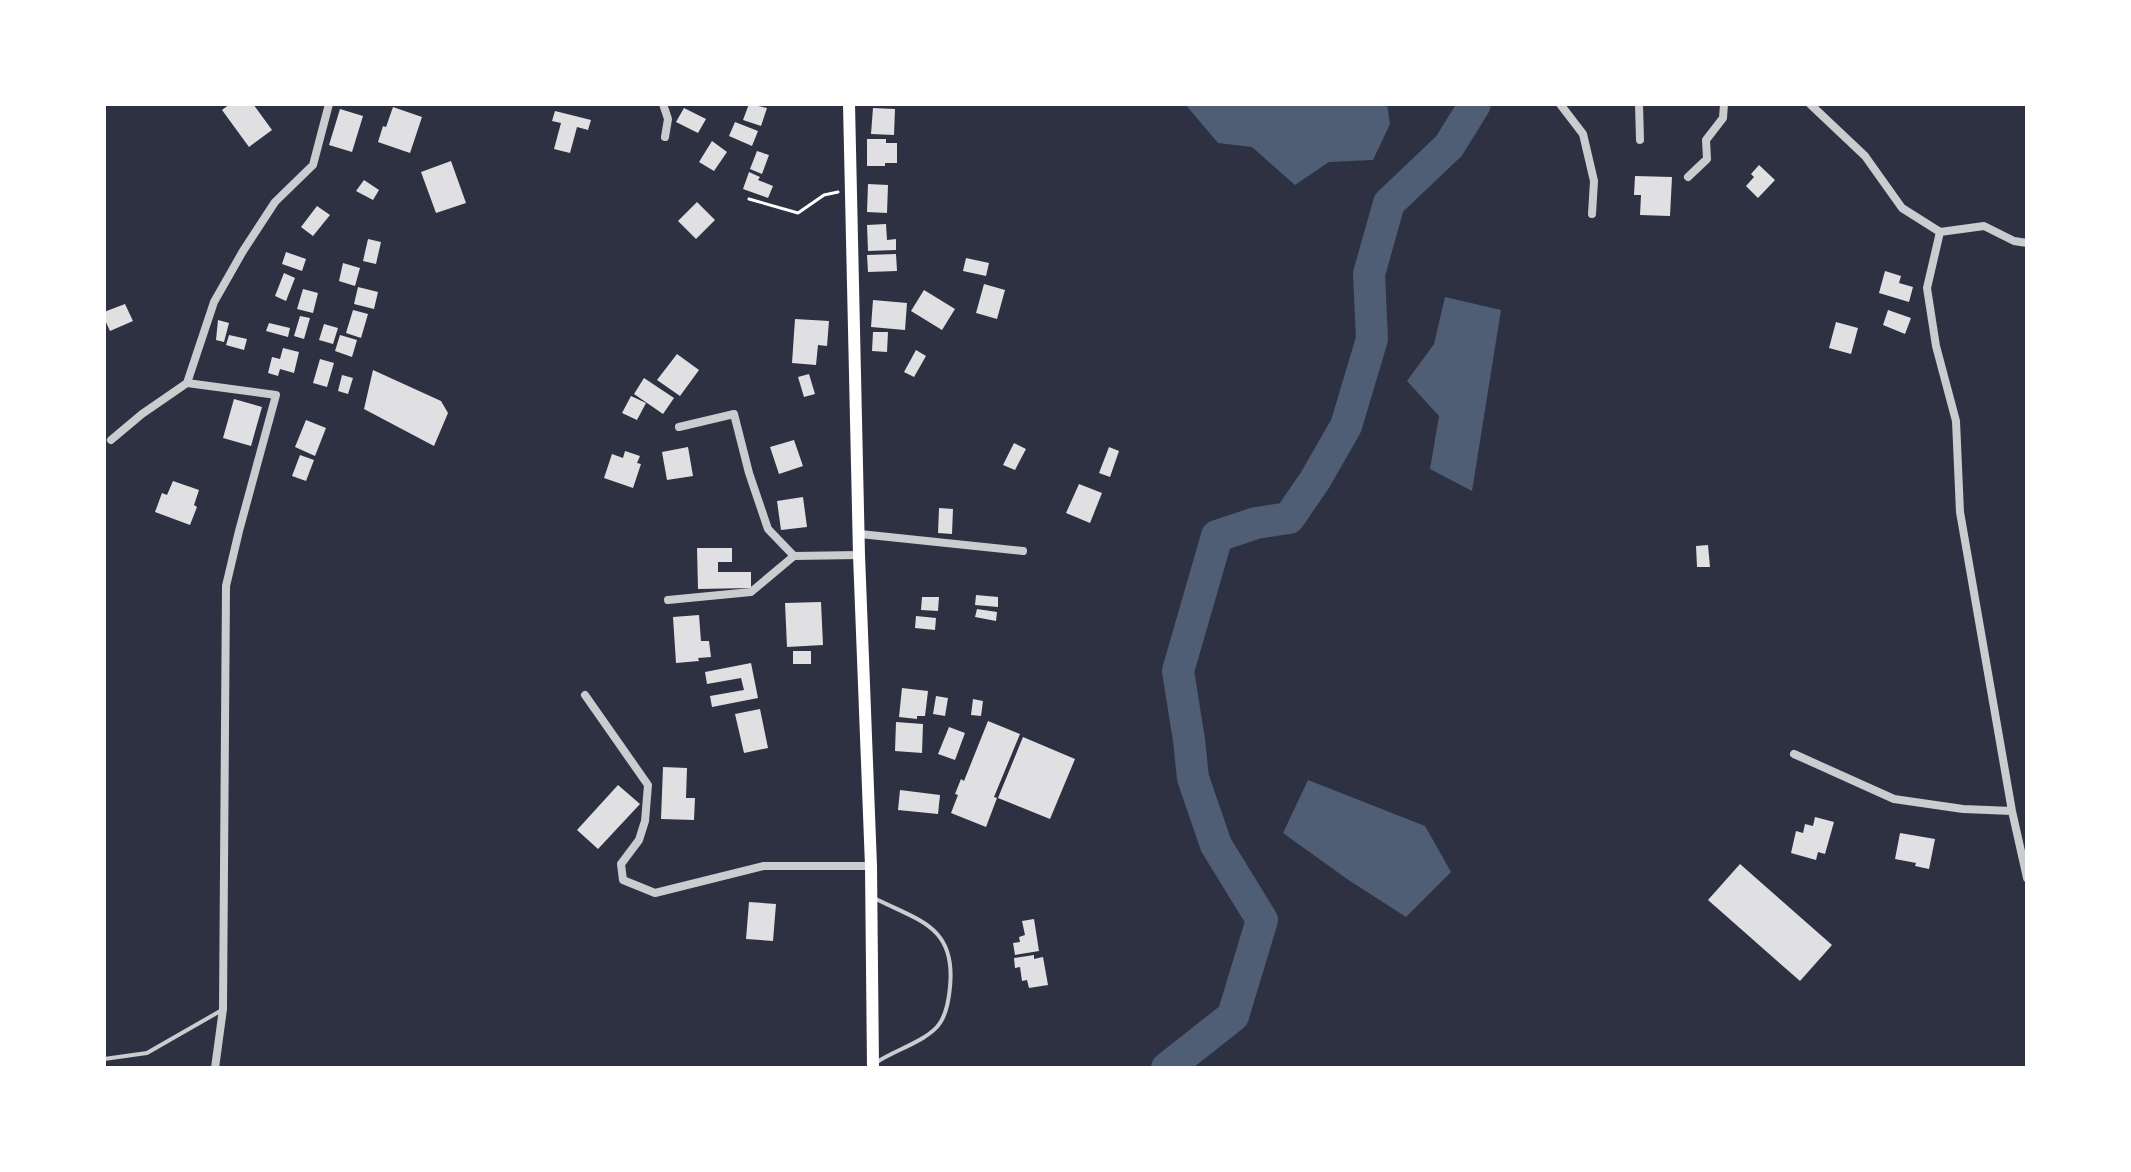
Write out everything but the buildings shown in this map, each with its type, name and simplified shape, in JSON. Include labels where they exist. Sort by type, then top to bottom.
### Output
[{"type":"main road","points":[[849,104],[859,555],[872,897],[873,1066]]},
{"type":"street","points":[[111,440],[187,383],[214,302],[243,251],[275,202],[313,165],[329,104]]},
{"type":"street","points":[[663,104],[668,119],[665,137]]},
{"type":"street","points":[[1560,104],[1583,134],[1594,181],[1592,214]]},
{"type":"street","points":[[1639,104],[1640,140]]},
{"type":"street","points":[[1688,177],[1707,159],[1706,140],[1723,118],[1724,104]]},
{"type":"street","points":[[1810,104],[1865,156],[1902,208],[1940,232],[1984,226],[2014,241],[2027,243]]},
{"type":"street","points":[[1940,232],[1927,288],[1936,346],[1956,421],[1960,512],[2012,811],[2027,878]]},
{"type":"street","points":[[187,383],[276,395],[226,586],[223,1009],[215,1068]]},
{"type":"street","points":[[679,427],[734,414],[768,529],[794,556]]},
{"type":"street","points":[[860,534],[1023,551]]},
{"type":"street","points":[[668,600],[751,592],[794,556],[859,555]]},
{"type":"street","points":[[585,695],[648,785],[645,821],[639,840],[621,864],[623,880],[655,893],[764,866],[871,866]]},
{"type":"street","points":[[1794,754],[1894,799],[1963,809],[2012,811]]},
{"type":"lane","points":[[872,897],[922,921],[945,942],[952,967],[949,997],[941,1023],[927,1035],[889,1054],[873,1066]]},
{"type":"lane","points":[[104,1059],[147,1053],[223,1009]]},
{"type":"path","points":[[749,199],[798,213],[824,195],[850,189]]},
{"type":"water","points":[[1185,104],[1387,104],[1390,124],[1373,160],[1329,162],[1295,185],[1252,147],[1218,143]]},
{"type":"water","points":[[1445,297],[1501,310],[1472,491],[1430,469],[1439,416],[1407,381],[1434,344]]},
{"type":"water","points":[[1308,780],[1425,826],[1451,872],[1406,917],[1283,833]]},
{"type":"waterway","points":[[1167,1068],[1233,1016],[1262,920],[1216,845],[1193,778],[1178,671],[1217,536],[1256,523],[1289,518],[1315,480],[1346,426],[1372,339],[1369,274],[1389,203],[1449,146],[1475,104]]}]
